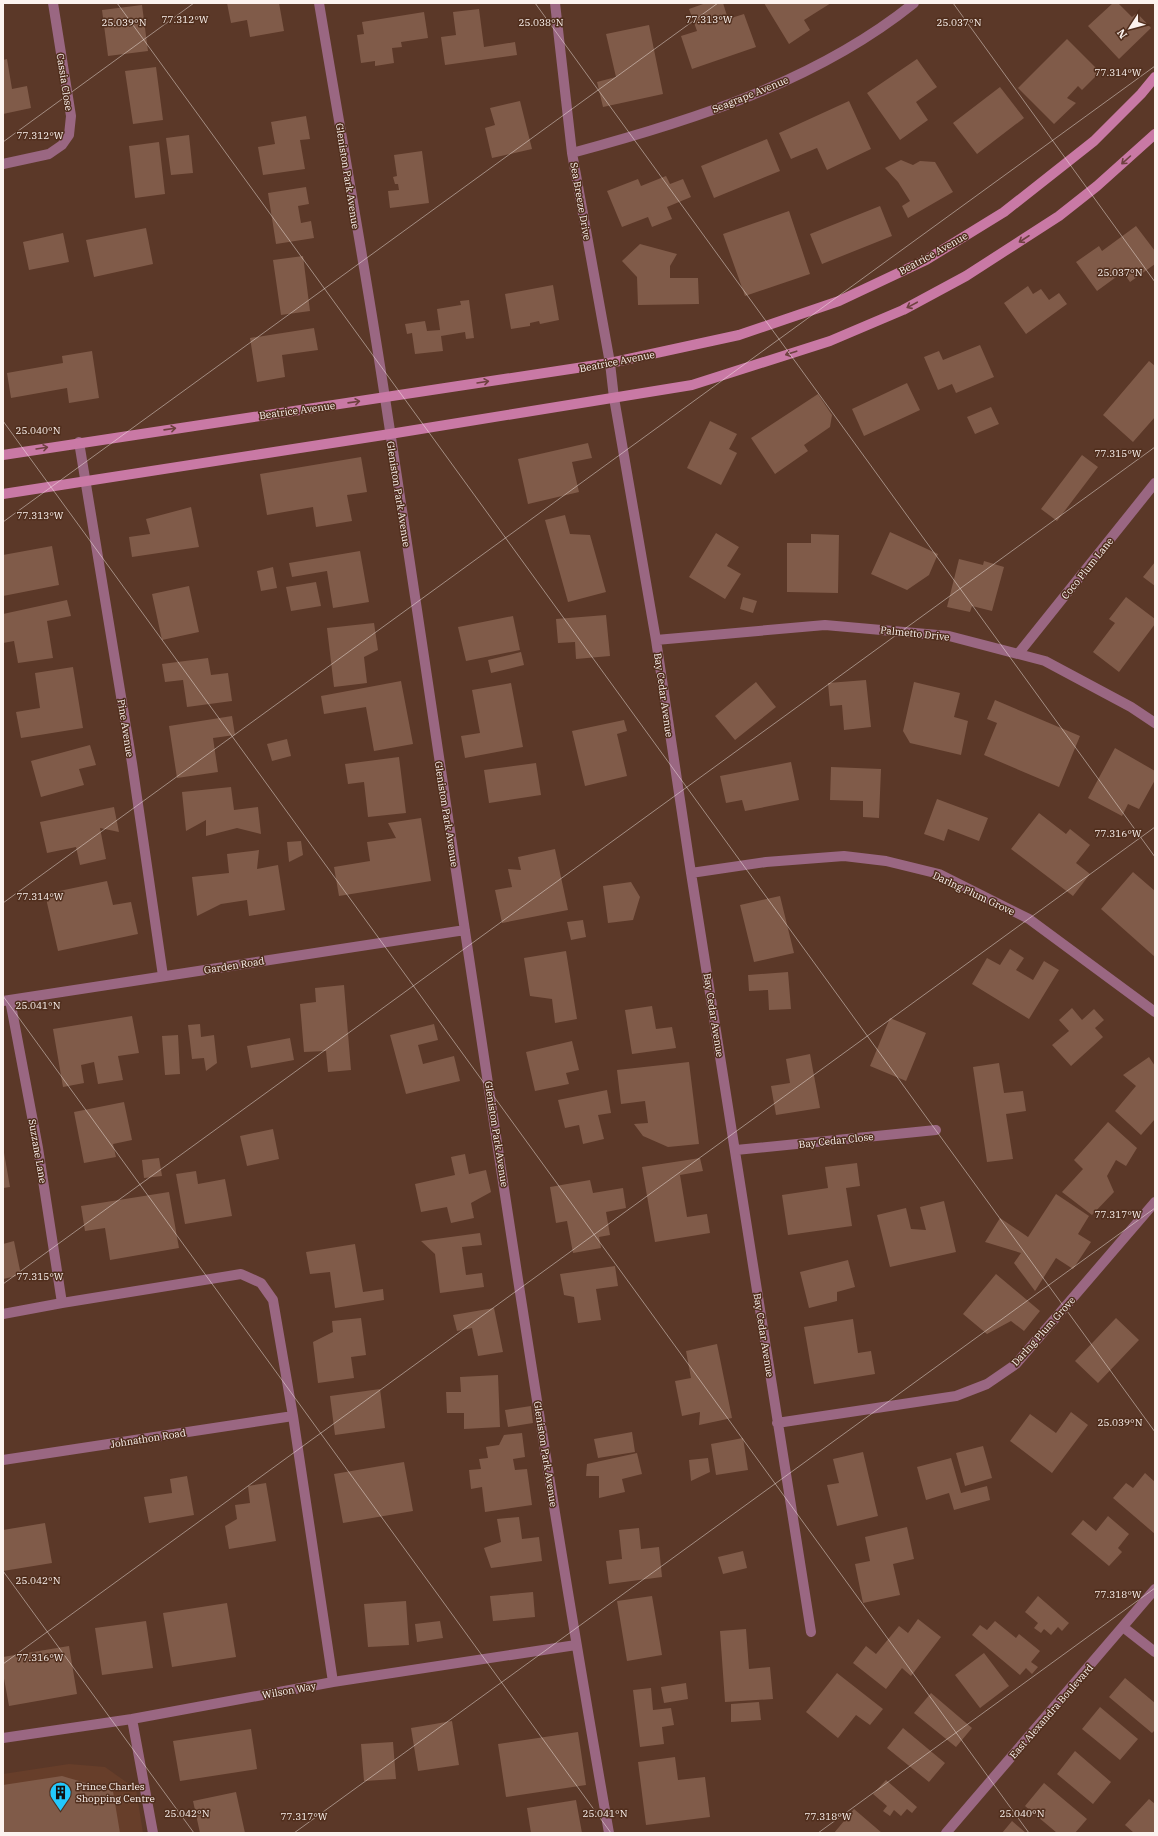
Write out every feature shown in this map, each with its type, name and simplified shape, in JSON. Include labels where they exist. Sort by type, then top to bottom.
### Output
[{"type":"main road","name":"Beatrice Avenue","points":[[3,455],[79,442],[610,364],[739,335],[839,301],[926,260],[1004,212],[1094,141],[1141,94],[1155,77]]},
{"type":"main road","points":[[3,494],[390,434],[692,385],[830,341],[903,310],[966,276],[1059,216],[1097,186],[1155,134]]},
{"type":"street","name":"Cassia Close","points":[[3,164],[49,154],[62,145],[69,135],[71,116],[53,3]]},
{"type":"street","name":"Gleniston Park Avenue","points":[[319,3],[385,397],[465,930],[576,1645],[609,1833]]},
{"type":"street","name":"Sea Breeze Drive","points":[[555,3],[572,153],[610,364],[614,398]]},
{"type":"street","name":"Seagrape Avenue","points":[[572,153],[678,122],[721,107],[777,84],[838,54],[895,18],[914,3]]},
{"type":"street","name":"Bay Cedar Avenue","points":[[614,398],[656,640],[777,1423],[812,1632]]},
{"type":"street","name":"Pine Avenue","points":[[79,442],[131,755],[163,976]]},
{"type":"street","name":"Coco Plum Lane","points":[[1018,654],[1155,483]]},
{"type":"street","name":"Palmetto Drive","points":[[656,640],[825,625],[949,636],[1045,661],[1131,707],[1155,723]]},
{"type":"street","name":"Darlng Plum Grove","points":[[691,872],[766,862],[844,856],[886,862],[939,874],[1029,919],[1155,1012]]},
{"type":"street","name":"Garden Road","points":[[6,1000],[465,930]]},
{"type":"street","name":"Suzzane Lane","points":[[6,1000],[38,1148],[62,1303]]},
{"type":"street","name":"Bay Cedar Close","points":[[736,1150],[936,1130]]},
{"type":"street","name":"Darlng Plum Grove","points":[[777,1423],[956,1396],[987,1384],[1016,1364],[1155,1202]]},
{"type":"street","points":[[3,1314],[240,1274],[261,1284],[273,1300],[293,1416],[333,1682]]},
{"type":"street","name":"Johnathon Road","points":[[3,1460],[293,1416]]},
{"type":"street","name":"East Alexandra Boulevard","points":[[946,1833],[1155,1589]]},
{"type":"street","points":[[1123,1626],[1155,1652]]},
{"type":"street","name":"Wilson Way","points":[[3,1738],[132,1719],[333,1682],[576,1645]]},
{"type":"street","points":[[132,1719],[153,1833]]},
{"type":"shaded area","name":"Prince Charles Shopping Centre","points":[[69,1764],[105,1767],[136,1789],[143,1833],[3,1833],[3,1774]]},
{"type":"building","points":[[227,3],[279,3],[284,31],[250,37],[247,20],[231,23]]},
{"type":"building","points":[[706,3],[723,3],[728,19],[744,14],[756,47],[692,69],[681,36],[697,31],[689,9]]},
{"type":"building","points":[[764,3],[831,3],[804,20],[810,30],[789,44]]},
{"type":"building","points":[[1113,3],[1118,3],[1132,17],[1137,13],[1151,28],[1119,59],[1088,26]]},
{"type":"building","points":[[142,5],[148,51],[108,56],[102,10]]},
{"type":"building","points":[[479,9],[484,47],[515,42],[517,55],[445,65],[441,37],[456,35],[453,12]]},
{"type":"building","points":[[424,12],[428,38],[401,42],[402,47],[392,48],[394,63],[375,66],[375,61],[361,63],[357,35],[364,34],[362,22]]},
{"type":"building","points":[[649,25],[663,94],[603,107],[597,82],[616,77],[606,34]]},
{"type":"building","points":[[1067,39],[1100,72],[1082,90],[1078,86],[1067,98],[1076,103],[1054,124],[1018,88]]},
{"type":"building","points":[[7,59],[12,89],[27,86],[31,108],[3,114],[3,60]]},
{"type":"building","points":[[917,59],[937,87],[916,102],[928,120],[900,140],[867,93]]},
{"type":"building","points":[[156,67],[163,120],[133,124],[125,71]]},
{"type":"building","points":[[1000,87],[1024,118],[977,154],[953,123]]},
{"type":"building","points":[[520,101],[532,149],[492,158],[485,128],[495,125],[490,108]]},
{"type":"building","points":[[849,101],[871,149],[827,170],[817,148],[791,159],[779,133]]},
{"type":"building","points":[[306,116],[310,139],[300,140],[305,169],[263,175],[258,147],[275,144],[271,122]]},
{"type":"building","points":[[189,135],[193,173],[171,175],[166,138]]},
{"type":"building","points":[[767,139],[780,171],[714,198],[701,166]]},
{"type":"building","points":[[159,142],[165,194],[135,198],[129,146]]},
{"type":"building","points":[[422,151],[429,203],[390,208],[388,191],[399,190],[398,184],[395,184],[393,177],[397,176],[394,155]]},
{"type":"building","points":[[901,160],[913,165],[920,161],[935,162],[953,192],[908,218],[902,206],[910,201],[898,182],[885,168]]},
{"type":"building","points":[[666,176],[670,184],[683,179],[691,197],[667,207],[672,219],[652,227],[648,217],[622,227],[607,191],[638,179],[641,186]]},
{"type":"building","points":[[306,187],[309,204],[298,206],[301,223],[311,221],[314,238],[276,244],[268,193]]},
{"type":"building","points":[[880,206],[892,236],[822,264],[810,234]]},
{"type":"building","points":[[789,211],[810,274],[745,296],[723,234]]},
{"type":"building","points":[[1136,226],[1155,251],[1155,264],[1130,282],[1123,272],[1097,291],[1076,262],[1099,246],[1102,251]]},
{"type":"building","points":[[146,228],[153,264],[94,277],[86,240]]},
{"type":"building","points":[[63,233],[69,262],[29,270],[23,242]]},
{"type":"building","points":[[640,244],[677,254],[670,266],[670,278],[698,278],[699,304],[638,305],[637,277],[622,261]]},
{"type":"building","points":[[303,256],[310,311],[281,315],[273,260]]},
{"type":"building","points":[[553,285],[559,320],[540,324],[539,321],[530,323],[530,326],[511,329],[505,294]]},
{"type":"building","points":[[1028,286],[1033,294],[1041,289],[1049,300],[1059,293],[1067,304],[1026,334],[1004,303]]},
{"type":"building","points":[[469,300],[474,338],[466,339],[465,332],[441,336],[443,351],[415,354],[412,333],[407,334],[405,324],[425,321],[427,331],[440,330],[437,309],[461,305],[460,301]]},
{"type":"building","points":[[314,328],[318,350],[282,355],[285,377],[257,382],[250,338]]},
{"type":"building","points":[[980,345],[994,377],[956,393],[952,384],[938,390],[924,357],[939,351],[943,360]]},
{"type":"building","points":[[92,351],[99,398],[69,403],[67,388],[11,398],[7,373],[63,363],[62,356]]},
{"type":"building","points":[[1149,361],[1155,366],[1155,417],[1133,442],[1103,415]]},
{"type":"building","points":[[907,383],[920,410],[864,436],[852,409]]},
{"type":"building","points":[[818,394],[832,415],[830,427],[804,445],[808,451],[775,474],[751,438]]},
{"type":"building","points":[[991,407],[999,424],[975,434],[967,417]]},
{"type":"building","points":[[710,421],[737,434],[729,449],[737,453],[721,485],[687,468]]},
{"type":"building","points":[[588,443],[592,458],[572,462],[579,492],[528,504],[518,459]]},
{"type":"building","points":[[1082,455],[1098,467],[1057,521],[1041,509]]},
{"type":"building","points":[[361,457],[367,492],[347,495],[352,521],[316,527],[313,507],[267,515],[260,474]]},
{"type":"building","points":[[191,507],[199,547],[132,557],[129,537],[150,534],[146,519]]},
{"type":"building","points":[[565,515],[570,534],[590,535],[606,592],[568,602],[545,520]]},
{"type":"building","points":[[890,532],[938,554],[929,575],[907,590],[871,574]]},
{"type":"building","points":[[716,533],[739,547],[727,566],[741,574],[725,599],[689,577]]},
{"type":"building","points":[[811,534],[839,535],[838,593],[787,592],[787,543],[811,543]]},
{"type":"building","points":[[52,546],[59,585],[3,596],[3,555]]},
{"type":"building","points":[[360,551],[369,602],[333,608],[327,571],[292,577],[289,563]]},
{"type":"building","points":[[959,559],[983,565],[984,561],[1004,567],[992,611],[972,606],[970,612],[947,607]]},
{"type":"building","points":[[1155,562],[1155,586],[1143,577]]},
{"type":"building","points":[[273,567],[277,588],[261,591],[257,571]]},
{"type":"building","points":[[316,582],[321,606],[291,611],[286,587]]},
{"type":"building","points":[[189,586],[199,632],[162,640],[152,594]]},
{"type":"building","points":[[743,597],[757,601],[753,613],[740,609]]},
{"type":"building","points":[[1126,597],[1155,619],[1155,624],[1119,672],[1093,652],[1115,623],[1109,619]]},
{"type":"building","points":[[67,600],[71,616],[47,621],[53,658],[18,663],[14,641],[3,643],[3,614]]},
{"type":"building","points":[[606,615],[610,656],[576,659],[575,642],[558,643],[556,619]]},
{"type":"building","points":[[513,616],[520,650],[466,661],[458,627]]},
{"type":"building","points":[[374,623],[378,650],[364,657],[367,683],[334,687],[327,628]]},
{"type":"building","points":[[521,652],[524,665],[491,673],[488,660]]},
{"type":"building","points":[[208,658],[211,675],[228,673],[232,701],[187,707],[183,680],[165,682],[162,664]]},
{"type":"building","points":[[73,667],[83,728],[21,738],[16,712],[40,708],[35,673]]},
{"type":"building","points":[[866,680],[871,727],[844,730],[842,705],[830,706],[828,683]]},
{"type":"building","points":[[401,681],[413,744],[374,751],[366,707],[324,714],[321,696]]},
{"type":"building","points":[[756,682],[776,707],[735,740],[715,716]]},
{"type":"building","points":[[914,682],[960,693],[954,717],[968,721],[961,755],[910,743],[903,731]]},
{"type":"building","points":[[511,683],[523,747],[465,758],[461,736],[480,733],[472,690]]},
{"type":"building","points":[[995,700],[1080,736],[1059,787],[984,755],[997,723],[987,719]]},
{"type":"building","points":[[232,716],[235,735],[213,738],[218,772],[177,778],[169,726]]},
{"type":"building","points":[[624,720],[627,731],[617,734],[627,776],[585,786],[572,731]]},
{"type":"building","points":[[287,739],[291,756],[272,761],[267,744]]},
{"type":"building","points":[[90,745],[96,765],[79,769],[84,785],[41,797],[31,761]]},
{"type":"building","points":[[1115,748],[1155,771],[1155,780],[1139,809],[1128,804],[1122,816],[1088,798]]},
{"type":"building","points":[[399,757],[406,813],[368,817],[364,782],[348,784],[345,764]]},
{"type":"building","points":[[791,762],[799,800],[745,811],[742,800],[726,803],[720,776]]},
{"type":"building","points":[[536,763],[541,795],[489,803],[484,770]]},
{"type":"building","points":[[831,767],[881,769],[879,818],[863,817],[863,801],[830,800]]},
{"type":"building","points":[[231,787],[234,810],[258,807],[261,834],[237,828],[206,836],[206,820],[186,831],[182,792]]},
{"type":"building","points":[[937,799],[988,818],[979,841],[948,829],[944,841],[924,834]]},
{"type":"building","points":[[114,807],[119,832],[100,828],[106,859],[80,865],[76,847],[47,853],[40,822]]},
{"type":"building","points":[[1039,813],[1066,834],[1070,829],[1090,845],[1076,863],[1090,874],[1073,896],[1011,849]]},
{"type":"building","points":[[421,818],[431,881],[339,896],[334,867],[370,861],[367,842],[396,838],[388,823]]},
{"type":"building","points":[[301,841],[303,855],[289,862],[287,842]]},
{"type":"building","points":[[555,849],[568,910],[502,923],[495,890],[512,887],[508,869],[521,870],[518,857]]},
{"type":"building","points":[[259,850],[257,869],[278,865],[285,910],[249,916],[247,900],[221,904],[197,916],[192,877],[229,873],[227,854]]},
{"type":"building","points":[[1133,872],[1155,891],[1155,957],[1101,909]]},
{"type":"building","points":[[107,881],[113,905],[131,902],[138,934],[58,951],[45,894]]},
{"type":"building","points":[[631,882],[640,897],[633,920],[608,923],[603,886]]},
{"type":"building","points":[[780,896],[794,953],[754,962],[740,905]]},
{"type":"building","points":[[583,920],[586,937],[571,940],[567,922]]},
{"type":"building","points":[[1010,949],[1024,958],[1016,970],[1033,980],[1044,961],[1059,970],[1029,1019],[972,984],[987,958],[1000,965]]},
{"type":"building","points":[[566,951],[577,1019],[555,1023],[552,999],[530,996],[524,958]]},
{"type":"building","points":[[788,972],[791,1009],[769,1010],[768,990],[749,991],[748,975]]},
{"type":"building","points":[[344,985],[351,1070],[328,1072],[326,1051],[304,1052],[300,1004],[316,1002],[315,988]]},
{"type":"building","points":[[652,1006],[656,1029],[672,1027],[676,1048],[632,1054],[625,1010]]},
{"type":"building","points":[[1072,1008],[1082,1020],[1094,1009],[1104,1020],[1095,1028],[1103,1037],[1071,1066],[1052,1045],[1069,1031],[1059,1020]]},
{"type":"building","points":[[132,1016],[139,1053],[118,1056],[123,1080],[98,1084],[94,1062],[81,1065],[84,1083],[63,1087],[53,1029]]},
{"type":"building","points":[[890,1018],[926,1033],[906,1081],[870,1066]]},
{"type":"building","points":[[200,1024],[201,1037],[214,1035],[217,1063],[206,1071],[204,1058],[192,1059],[188,1025]]},
{"type":"building","points":[[434,1024],[438,1040],[418,1045],[423,1064],[454,1056],[460,1081],[406,1094],[390,1035]]},
{"type":"building","points":[[178,1035],[180,1074],[165,1075],[162,1036]]},
{"type":"building","points":[[290,1038],[294,1060],[251,1068],[247,1046]]},
{"type":"building","points":[[572,1041],[579,1070],[566,1073],[569,1084],[535,1091],[526,1052]]},
{"type":"building","points":[[810,1054],[820,1108],[776,1115],[771,1086],[790,1083],[786,1059]]},
{"type":"building","points":[[1149,1057],[1155,1066],[1155,1119],[1141,1135],[1115,1111],[1136,1086],[1123,1075]]},
{"type":"building","points":[[689,1062],[699,1144],[668,1147],[643,1136],[634,1124],[648,1123],[645,1101],[621,1104],[617,1070]]},
{"type":"building","points":[[999,1063],[1004,1093],[1023,1091],[1026,1111],[1006,1114],[1013,1159],[987,1162],[973,1067]]},
{"type":"building","points":[[607,1090],[611,1113],[598,1115],[604,1139],[583,1144],[579,1125],[565,1128],[558,1100]]},
{"type":"building","points":[[124,1102],[132,1140],[113,1144],[116,1157],[84,1163],[74,1112]]},
{"type":"building","points":[[1108,1122],[1137,1148],[1126,1166],[1116,1160],[1107,1176],[1114,1192],[1092,1215],[1062,1192],[1083,1169],[1074,1160]]},
{"type":"building","points":[[273,1129],[279,1159],[247,1166],[240,1136]]},
{"type":"building","points":[[3,1147],[10,1187],[3,1188]]},
{"type":"building","points":[[465,1154],[469,1174],[486,1170],[491,1192],[471,1203],[474,1218],[451,1223],[447,1207],[421,1212],[415,1184],[455,1175],[451,1157]]},
{"type":"building","points":[[159,1158],[162,1176],[144,1178],[142,1160]]},
{"type":"building","points":[[700,1158],[703,1171],[680,1175],[687,1217],[707,1214],[710,1233],[655,1242],[642,1167]]},
{"type":"building","points":[[857,1163],[860,1186],[846,1188],[852,1226],[788,1235],[782,1195],[828,1188],[825,1167]]},
{"type":"building","points":[[196,1171],[198,1184],[225,1179],[232,1216],[185,1224],[176,1174]]},
{"type":"building","points":[[590,1180],[593,1193],[623,1188],[626,1208],[606,1212],[610,1235],[599,1237],[601,1248],[573,1253],[567,1221],[556,1223],[550,1187]]},
{"type":"building","points":[[169,1192],[179,1248],[110,1260],[105,1228],[85,1231],[81,1206]]},
{"type":"building","points":[[1056,1194],[1089,1216],[1078,1234],[1091,1242],[1073,1269],[1056,1258],[1035,1291],[1014,1263],[1021,1253],[985,1242],[1000,1218],[1028,1237]]},
{"type":"building","points":[[944,1201],[956,1252],[890,1267],[877,1215],[906,1208],[911,1229],[926,1230],[920,1207]]},
{"type":"building","points":[[480,1233],[482,1245],[462,1247],[466,1275],[482,1273],[484,1287],[440,1293],[435,1254],[421,1241]]},
{"type":"building","points":[[14,1241],[21,1275],[3,1279],[3,1244]]},
{"type":"building","points":[[355,1244],[363,1292],[383,1289],[384,1300],[335,1308],[330,1272],[310,1274],[306,1252]]},
{"type":"building","points":[[848,1260],[855,1287],[837,1292],[837,1301],[809,1308],[800,1272]]},
{"type":"building","points":[[615,1266],[618,1286],[596,1289],[601,1320],[578,1323],[574,1297],[564,1295],[560,1274]]},
{"type":"building","points":[[996,1274],[1040,1311],[1024,1331],[1011,1321],[987,1334],[963,1314]]},
{"type":"building","points":[[494,1308],[503,1352],[478,1356],[472,1328],[457,1331],[453,1315]]},
{"type":"building","points":[[361,1318],[366,1355],[351,1357],[354,1378],[318,1383],[313,1342],[333,1332],[332,1321]]},
{"type":"building","points":[[1116,1318],[1139,1340],[1098,1383],[1075,1361]]},
{"type":"building","points":[[853,1319],[858,1353],[871,1351],[875,1374],[814,1384],[804,1327]]},
{"type":"building","points":[[717,1344],[732,1418],[699,1425],[700,1412],[682,1416],[675,1381],[691,1378],[686,1351]]},
{"type":"building","points":[[498,1375],[500,1427],[464,1429],[464,1413],[447,1413],[446,1392],[461,1392],[460,1377]]},
{"type":"building","points":[[380,1389],[385,1428],[335,1435],[330,1396]]},
{"type":"building","points":[[531,1406],[533,1423],[508,1427],[505,1410]]},
{"type":"building","points":[[1071,1412],[1088,1425],[1052,1473],[1010,1441],[1030,1414],[1056,1433]]},
{"type":"building","points":[[632,1432],[635,1452],[598,1458],[594,1439]]},
{"type":"building","points":[[522,1433],[525,1457],[513,1459],[515,1470],[527,1469],[532,1505],[485,1512],[482,1487],[471,1489],[469,1470],[481,1469],[479,1459],[488,1458],[486,1447],[499,1445],[504,1435]]},
{"type":"building","points":[[743,1438],[748,1470],[716,1475],[711,1444]]},
{"type":"building","points":[[983,1446],[992,1478],[965,1486],[956,1453]]},
{"type":"building","points":[[863,1452],[878,1516],[837,1526],[827,1485],[839,1483],[833,1459]]},
{"type":"building","points":[[637,1453],[642,1474],[622,1479],[625,1492],[599,1498],[599,1476],[586,1476],[587,1464]]},
{"type":"building","points":[[708,1458],[710,1472],[691,1481],[689,1460]]},
{"type":"building","points":[[951,1458],[961,1493],[987,1486],[990,1500],[954,1510],[949,1493],[926,1500],[917,1467]]},
{"type":"building","points":[[404,1462],[413,1511],[343,1523],[334,1474]]},
{"type":"building","points":[[1145,1473],[1155,1482],[1155,1534],[1113,1498],[1126,1483],[1133,1488]]},
{"type":"building","points":[[187,1476],[194,1515],[149,1523],[144,1497],[172,1493],[170,1479]]},
{"type":"building","points":[[266,1483],[276,1541],[229,1549],[225,1526],[237,1519],[235,1505],[250,1503],[248,1486]]},
{"type":"building","points":[[1108,1516],[1129,1534],[1118,1548],[1122,1552],[1109,1566],[1071,1534],[1083,1520],[1096,1531]]},
{"type":"building","points":[[519,1517],[522,1539],[539,1537],[542,1561],[491,1568],[484,1548],[501,1542],[497,1519]]},
{"type":"building","points":[[45,1523],[52,1563],[3,1571],[3,1530]]},
{"type":"building","points":[[907,1527],[914,1559],[893,1564],[900,1595],[863,1603],[855,1564],[870,1561],[865,1537]]},
{"type":"building","points":[[639,1528],[641,1549],[659,1547],[662,1577],[609,1584],[606,1561],[622,1559],[619,1530]]},
{"type":"building","points":[[743,1551],[747,1568],[723,1574],[718,1557]]},
{"type":"building","points":[[533,1592],[535,1617],[493,1621],[490,1596]]},
{"type":"building","points":[[652,1596],[662,1655],[627,1661],[617,1601]]},
{"type":"building","points":[[1038,1596],[1069,1623],[1062,1631],[1058,1627],[1051,1635],[1044,1629],[1041,1633],[1034,1628],[1038,1623],[1025,1612]]},
{"type":"building","points":[[406,1601],[409,1645],[368,1647],[364,1604]]},
{"type":"building","points":[[227,1603],[236,1657],[172,1667],[163,1613]]},
{"type":"building","points":[[918,1619],[941,1637],[911,1676],[902,1668],[886,1689],[853,1663],[866,1646],[876,1654],[899,1626],[908,1633]]},
{"type":"building","points":[[146,1621],[153,1668],[102,1675],[95,1628]]},
{"type":"building","points":[[440,1621],[443,1638],[417,1642],[415,1624]]},
{"type":"building","points":[[995,1621],[1016,1638],[1019,1634],[1040,1651],[1031,1662],[1038,1667],[1032,1674],[1026,1668],[1020,1675],[972,1635],[980,1625],[987,1630]]},
{"type":"building","points":[[746,1629],[749,1669],[770,1667],[773,1699],[725,1702],[720,1631]]},
{"type":"building","points":[[69,1646],[77,1694],[9,1706],[3,1673],[3,1657]]},
{"type":"building","points":[[984,1653],[1009,1686],[980,1708],[955,1675]]},
{"type":"building","points":[[837,1673],[883,1709],[870,1725],[856,1715],[838,1738],[806,1712]]},
{"type":"building","points":[[1125,1678],[1155,1703],[1155,1730],[1152,1733],[1109,1697]]},
{"type":"building","points":[[686,1683],[688,1699],[664,1703],[661,1687]]},
{"type":"building","points":[[651,1688],[653,1710],[671,1708],[674,1725],[662,1727],[664,1744],[640,1747],[633,1690]]},
{"type":"building","points":[[931,1693],[972,1728],[956,1747],[914,1713]]},
{"type":"building","points":[[759,1702],[761,1720],[731,1722],[731,1704]]},
{"type":"building","points":[[1100,1707],[1138,1739],[1120,1760],[1082,1729]]},
{"type":"building","points":[[452,1721],[459,1765],[418,1771],[411,1728]]},
{"type":"building","points":[[903,1728],[945,1763],[929,1782],[887,1748]]},
{"type":"building","points":[[251,1729],[257,1769],[180,1781],[173,1741]]},
{"type":"building","points":[[578,1732],[586,1785],[506,1797],[498,1744]]},
{"type":"building","points":[[393,1742],[396,1779],[364,1781],[361,1744]]},
{"type":"building","points":[[1075,1751],[1111,1782],[1093,1804],[1057,1774]]},
{"type":"building","points":[[675,1757],[678,1780],[705,1777],[710,1817],[646,1825],[638,1762]]},
{"type":"building","name":"Prince Charles Shopping Centre","points":[[62,1776],[113,1791],[120,1833],[3,1833],[3,1785]]},
{"type":"building","points":[[886,1780],[917,1807],[912,1813],[907,1809],[901,1816],[894,1810],[890,1816],[883,1811],[887,1806],[873,1794]]},
{"type":"building","points":[[1044,1783],[1087,1819],[1075,1833],[1057,1833],[1025,1806]]},
{"type":"building","points":[[236,1792],[245,1833],[200,1833],[193,1801]]},
{"type":"building","points":[[1149,1799],[1155,1804],[1155,1833],[1134,1833],[1125,1825]]},
{"type":"building","points":[[576,1800],[582,1833],[531,1833],[527,1808]]},
{"type":"building","points":[[854,1809],[882,1833],[834,1833]]},
{"type":"building","points":[[1012,1821],[1026,1833],[1002,1833]]},
{"type":"place","name":"Prince Charles Shopping Centre","points":[[60,1812]]}]
